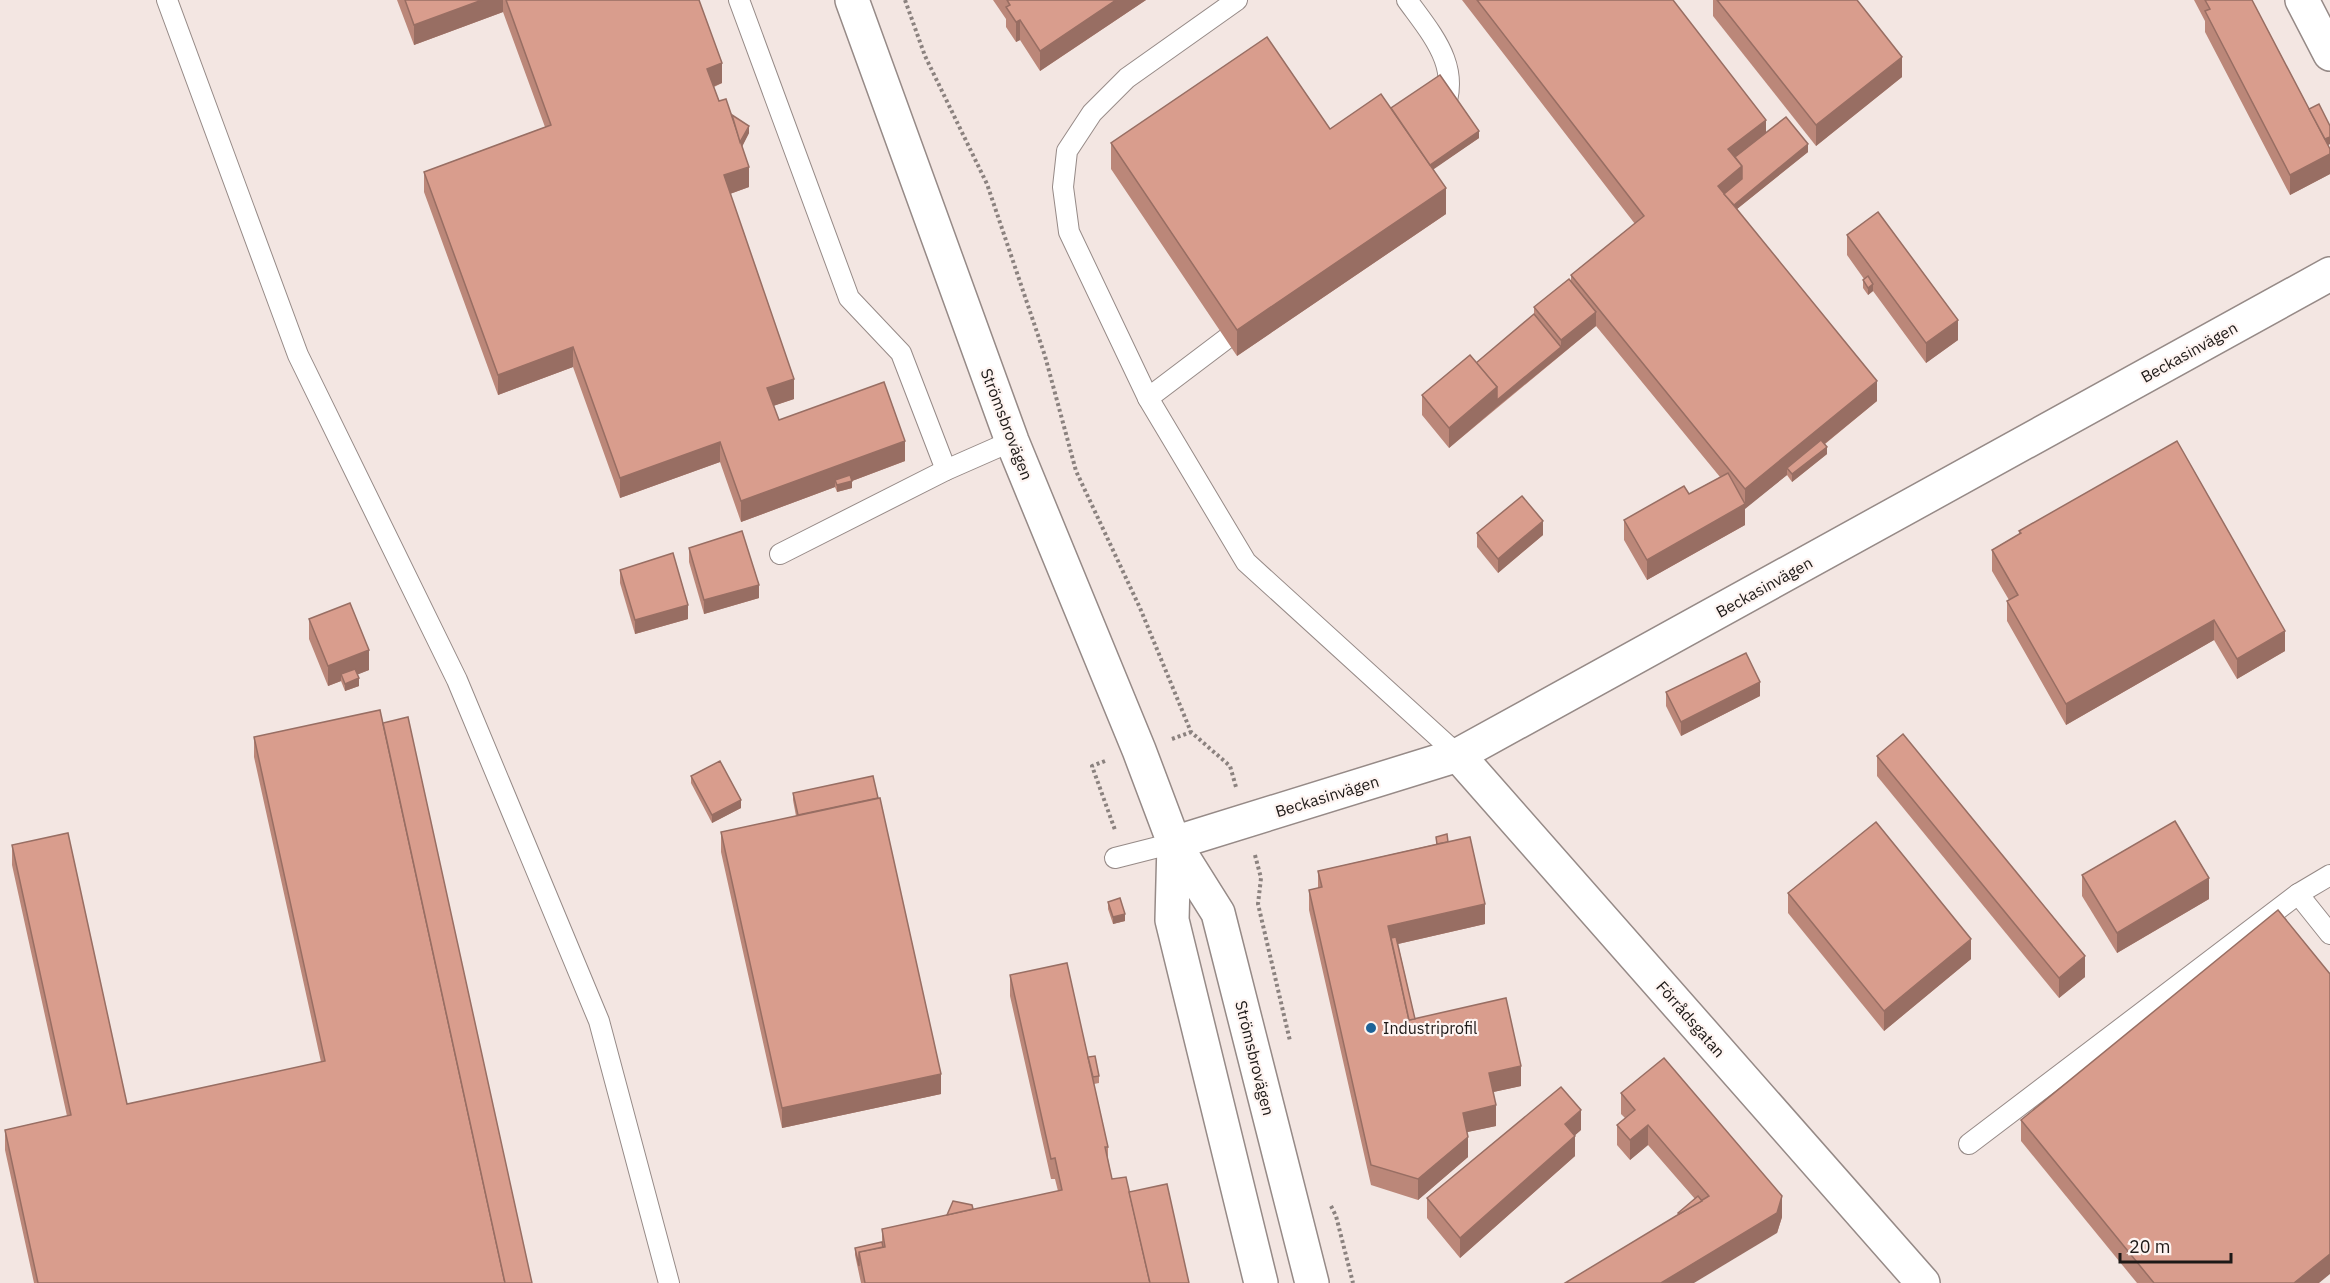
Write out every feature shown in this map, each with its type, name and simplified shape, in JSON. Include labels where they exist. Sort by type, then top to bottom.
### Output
[{"type":"street","name":"Strömsbrovägen","points":[[852,0],[1012,441],[1139,750],[1174,843],[1218,913],[1312,1283]]},
{"type":"street","points":[[2302,0],[2330,54]]},
{"type":"street","name":"Beckasinvägen","points":[[1174,843],[1458,755],[2330,274]]},
{"type":"street","name":"Förrådsgatan","points":[[1458,755],[1923,1283]]},
{"type":"street","name":"Strömsbrovägen","points":[[1174,843],[1172,920],[1261,1283]]},
{"type":"lane","points":[[167,0],[298,355],[457,680],[599,1021],[669,1283]]},
{"type":"lane","points":[[739,0],[849,298],[901,353],[946,470]]},
{"type":"lane","points":[[1238,0],[1127,78],[1092,113],[1067,151],[1063,187],[1069,232],[1148,398],[1246,562],[1458,755]]},
{"type":"lane","points":[[1407,0],[1441,48],[1448,68],[1450,87],[1447,105],[1439,121],[1430,129]]},
{"type":"lane","points":[[1148,398],[1226,339]]},
{"type":"lane","points":[[780,554],[946,470],[1012,441]]},
{"type":"lane","points":[[1115,858],[1174,843]]},
{"type":"lane","points":[[1969,1144],[2298,894],[2330,875]]},
{"type":"lane","points":[[2298,894],[2330,934]]},
{"type":"path","points":[[905,0],[925,56],[987,184],[1045,356],[1076,471],[1140,608],[1191,732],[1230,766],[1262,878],[1258,904],[1291,1044]]},
{"type":"path","points":[[1326,1197],[1336,1216],[1353,1283]]},
{"type":"building","points":[[405,0],[482,0],[414,25]]},
{"type":"building","points":[[506,0],[699,0],[722,63],[707,69],[719,101],[726,99],[749,167],[724,175],[794,379],[767,388],[779,420],[884,382],[905,441],[741,501],[720,442],[620,478],[573,347],[498,375],[424,172],[551,125]]},
{"type":"building","points":[[1007,0],[1116,0],[1040,51],[1020,20],[1016,22],[1006,7],[1010,5]]},
{"type":"building","points":[[1477,0],[1673,0],[1766,120],[1728,149],[1742,166],[1718,186],[1877,381],[1745,489],[1571,275],[1644,216]]},
{"type":"building","points":[[1717,0],[1857,0],[1902,57],[1816,125]]},
{"type":"building","points":[[2205,0],[2252,0],[2330,149],[2330,154],[2290,175],[2205,11],[2210,9]]},
{"type":"building","points":[[1267,37],[1330,129],[1381,94],[1446,188],[1237,330],[1111,143]]},
{"type":"building","points":[[1440,75],[1479,131],[1430,165],[1391,108]]},
{"type":"building","points":[[2319,104],[2330,126],[2330,137],[2325,139],[2309,109]]},
{"type":"building","points":[[732,115],[749,126],[740,142]]},
{"type":"building","points":[[1786,117],[1808,144],[1734,205],[1724,194],[1742,179],[1742,166],[1735,157]]},
{"type":"building","points":[[1878,212],[1958,320],[1926,343],[1847,235]]},
{"type":"building","points":[[1868,276],[1873,284],[1868,288],[1863,280]]},
{"type":"building","points":[[1569,279],[1596,312],[1561,340],[1534,307]]},
{"type":"building","points":[[1534,314],[1561,347],[1497,400],[1497,387],[1476,363]]},
{"type":"building","points":[[1470,355],[1497,387],[1449,428],[1422,395]]},
{"type":"building","points":[[1821,440],[1827,447],[1792,474],[1787,468]]},
{"type":"building","points":[[2177,441],[2285,631],[2237,659],[2214,620],[2066,704],[2007,601],[2018,595],[1992,550],[2021,533],[2019,531]]},
{"type":"building","points":[[1728,473],[1745,504],[1647,560],[1624,520],[1684,486],[1689,494]]},
{"type":"building","points":[[850,475],[852,481],[837,485],[835,480]]},
{"type":"building","points":[[1522,496],[1543,521],[1498,559],[1477,533]]},
{"type":"building","points":[[742,531],[759,585],[704,600],[689,548]]},
{"type":"building","points":[[673,553],[688,605],[635,620],[620,570]]},
{"type":"building","points":[[350,603],[369,650],[328,666],[309,619]]},
{"type":"building","points":[[1746,653],[1760,682],[1681,722],[1666,692]]},
{"type":"building","points":[[355,669],[359,678],[345,684],[341,674]]},
{"type":"building","points":[[380,710],[505,1283],[38,1283],[5,1130],[71,1115],[12,845],[68,833],[127,1104],[325,1061],[254,737]]},
{"type":"building","points":[[408,717],[532,1283],[505,1283],[383,723]]},
{"type":"building","points":[[1903,734],[2085,956],[2059,978],[1877,756]]},
{"type":"building","points":[[720,761],[741,800],[712,815],[691,776]]},
{"type":"building","points":[[873,776],[878,798],[798,815],[793,793]]},
{"type":"building","points":[[880,798],[941,1074],[782,1108],[721,832]]},
{"type":"building","points":[[2175,821],[2209,878],[2117,933],[2082,875]]},
{"type":"building","points":[[1876,822],[1971,939],[1884,1011],[1788,893]]},
{"type":"building","points":[[1447,834],[1448,842],[1437,844],[1436,837]]},
{"type":"building","name":"Industriprofil","points":[[1470,837],[1485,904],[1388,926],[1409,1020],[1506,998],[1521,1066],[1489,1073],[1496,1105],[1463,1113],[1468,1137],[1418,1179],[1371,1165],[1309,890],[1322,887],[1318,871]]},
{"type":"building","points":[[1120,898],[1125,914],[1113,917],[1108,902]]},
{"type":"building","points":[[2278,910],[2330,974],[2330,1254],[2294,1283],[2154,1283],[2021,1120]]},
{"type":"building","points":[[1396,937],[1415,1019],[1409,1020],[1391,938]]},
{"type":"building","points":[[1067,963],[1108,1147],[1105,1147],[1112,1179],[1126,1177],[1150,1283],[865,1283],[859,1252],[885,1247],[882,1229],[1062,1190],[1055,1158],[1051,1159],[1010,975]]},
{"type":"building","points":[[1095,1056],[1099,1076],[1093,1077],[1088,1057]]},
{"type":"building","points":[[1664,1058],[1782,1196],[1777,1213],[1661,1283],[1565,1283],[1709,1196],[1648,1125],[1630,1140],[1617,1125],[1635,1110],[1621,1093]]},
{"type":"building","points":[[1561,1087],[1581,1110],[1565,1124],[1575,1136],[1460,1238],[1427,1198]]},
{"type":"building","points":[[1167,1184],[1189,1283],[1150,1283],[1129,1192]]},
{"type":"building","points":[[1698,1196],[1702,1201],[1678,1213]]},
{"type":"building","points":[[953,1201],[972,1205],[973,1209],[947,1215]]},
{"type":"building","points":[[882,1242],[883,1247],[859,1252],[859,1266],[855,1248]]},
{"type":"place","name":"Industriprofil","points":[[1371,1028]]}]
